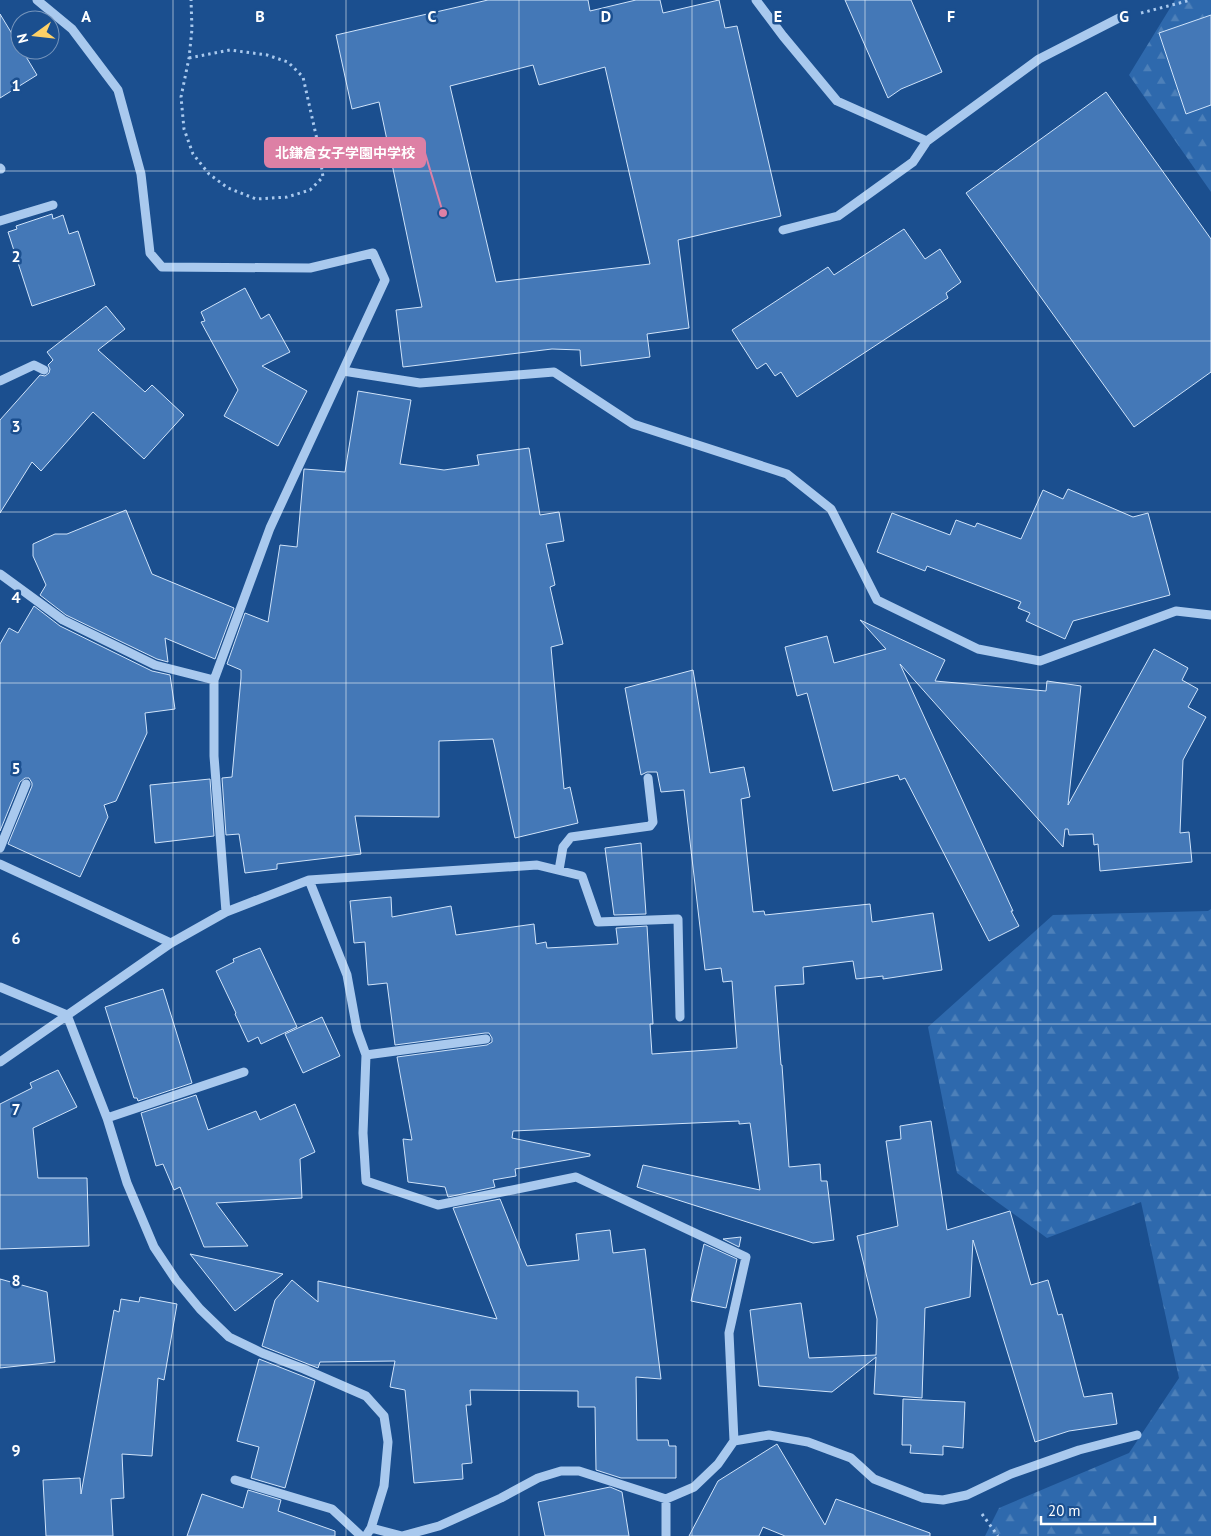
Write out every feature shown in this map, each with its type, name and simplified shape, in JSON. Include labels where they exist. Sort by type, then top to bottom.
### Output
[{"type":"street","points":[[37,0],[72,29],[118,90],[142,174],[150,253],[162,267],[310,268],[373,253],[385,280],[270,528],[214,680],[214,756],[226,912]]},
{"type":"street","points":[[756,0],[837,101],[927,141]]},
{"type":"street","points":[[783,230],[838,216],[913,162],[927,141],[1039,59],[1119,18]]},
{"type":"street","points":[[0,221],[53,205]]},
{"type":"street","points":[[0,381],[34,364],[44,370]]},
{"type":"street","points":[[343,372],[420,383],[554,372],[633,424],[787,474],[831,509],[877,600],[978,649],[1040,661],[1176,611],[1211,616]]},
{"type":"street","points":[[0,574],[63,620],[155,665],[214,680]]},
{"type":"street","points":[[559,870],[563,847],[571,837],[650,826],[653,822],[648,778]]},
{"type":"street","points":[[0,848],[26,784]]},
{"type":"street","points":[[0,864],[171,943]]},
{"type":"street","points":[[0,1062],[171,943],[226,912],[309,880],[537,865],[582,876],[598,922],[678,919],[680,1017]]},
{"type":"street","points":[[309,880],[347,976],[357,1030],[366,1055],[363,1133],[366,1181],[438,1205],[576,1177],[746,1257],[729,1333],[734,1441],[718,1464],[694,1487],[666,1499],[579,1471],[561,1471],[538,1478],[501,1498],[439,1526],[402,1536],[371,1528]]},
{"type":"street","points":[[0,987],[67,1015],[107,1118],[127,1183],[154,1246],[176,1280],[200,1309],[229,1337],[262,1353],[366,1396],[384,1416],[388,1442],[384,1486],[371,1528],[366,1536]]},
{"type":"street","points":[[366,1055],[486,1039]]},
{"type":"street","points":[[107,1118],[244,1072]]},
{"type":"street","points":[[734,1441],[769,1436],[808,1442],[850,1458],[874,1479],[923,1498],[943,1500],[967,1495],[1011,1474],[1079,1450],[1137,1435]]},
{"type":"street","points":[[235,1480],[332,1509],[361,1536]]},
{"type":"street","points":[[666,1499],[666,1536]]},
{"type":"path","points":[[189,58],[230,50],[267,55],[288,62],[303,77],[318,144],[322,178],[310,190],[287,197],[256,199],[228,188],[209,174],[194,154],[184,130],[181,97],[189,58],[192,30],[190,0]]},
{"type":"path","points":[[1119,18],[1191,0]]},
{"type":"green space","points":[[1175,0],[1211,0],[1211,192],[1129,75]]},
{"type":"green space","points":[[1211,909],[1211,1536],[985,1536],[999,1508],[1129,1453],[1179,1378],[1141,1202],[1047,1238],[957,1173],[928,1027],[1053,915],[1208,911]]},
{"type":"building","points":[[488,0],[588,0],[590,11],[636,0],[660,0],[663,13],[719,0],[725,28],[737,26],[781,216],[678,240],[689,328],[647,334],[650,357],[581,366],[580,350],[552,349],[403,367],[396,310],[422,307],[379,102],[352,109],[336,35]],"holes":[[[533,65],[539,85],[605,67],[650,264],[496,282],[450,86]]]},
{"type":"building","points":[[845,0],[911,0],[942,72],[901,89],[888,98]]},
{"type":"building","points":[[0,14],[10,30],[10,60],[28,60],[37,75],[0,98]]},
{"type":"building","points":[[1211,15],[1211,105],[1186,114],[1159,33]]},
{"type":"building","points":[[1106,92],[1211,239],[1211,372],[1134,427],[966,193]]},
{"type":"building","points":[[52,214],[53,219],[63,215],[69,234],[78,231],[95,285],[32,306],[8,232],[17,229],[16,226]]},
{"type":"building","points":[[904,229],[925,259],[940,249],[961,282],[946,293],[948,298],[797,397],[781,372],[775,376],[766,363],[757,369],[732,330],[828,267],[834,275]]},
{"type":"building","points":[[245,288],[261,319],[269,314],[290,352],[262,366],[307,391],[278,446],[224,416],[238,390],[201,322],[205,321],[201,312]]},
{"type":"building","points":[[106,306],[125,329],[98,350],[145,392],[152,385],[184,415],[144,459],[93,412],[41,471],[32,462],[0,513],[0,420],[40,375],[45,376],[49,373],[48,365],[53,360],[47,352]]},
{"type":"building","points":[[358,391],[411,400],[400,464],[444,470],[479,465],[477,455],[529,448],[540,515],[559,512],[564,541],[546,544],[555,585],[550,587],[563,644],[551,647],[564,789],[570,787],[578,823],[515,838],[493,739],[439,741],[439,817],[355,816],[361,854],[277,864],[277,869],[245,873],[239,834],[226,835],[222,778],[232,777],[241,678],[241,670],[227,664],[245,613],[268,622],[280,545],[297,547],[304,469],[345,472]]},
{"type":"building","points":[[1068,489],[1133,517],[1148,513],[1170,595],[1073,621],[1065,639],[1026,621],[1030,613],[1018,608],[1021,602],[927,566],[925,571],[877,552],[892,513],[950,535],[956,520],[975,527],[977,523],[1021,539],[1043,490],[1063,499]]},
{"type":"building","points":[[126,510],[152,574],[234,608],[215,659],[165,638],[168,662],[157,659],[66,615],[40,595],[46,585],[33,556],[33,544],[55,534],[67,534]]},
{"type":"building","points":[[34,606],[60,626],[152,671],[170,675],[175,709],[145,713],[147,733],[116,801],[104,805],[108,817],[80,877],[8,844],[32,786],[29,778],[25,778],[20,782],[0,831],[0,644],[9,628],[18,633]]},
{"type":"building","points":[[860,620],[945,660],[935,681],[1046,691],[1047,681],[1081,686],[1068,805],[1154,649],[1188,668],[1182,680],[1198,689],[1188,707],[1206,717],[1183,760],[1180,833],[1189,832],[1192,862],[1100,871],[1098,844],[1094,845],[1093,834],[1069,835],[1068,829],[1065,829],[1063,847],[900,664],[1019,926],[989,941],[905,778],[900,780],[898,775],[833,791],[807,693],[797,696],[785,647],[827,636],[834,663],[886,649]]},
{"type":"building","points":[[693,670],[710,773],[744,767],[750,797],[741,799],[753,912],[764,911],[765,915],[870,904],[872,922],[933,913],[942,970],[883,979],[883,976],[856,979],[853,961],[803,967],[804,984],[775,986],[789,1167],[820,1164],[821,1181],[827,1181],[834,1240],[813,1243],[637,1187],[643,1165],[760,1190],[750,1123],[739,1124],[739,1121],[513,1131],[512,1138],[590,1154],[590,1156],[515,1169],[516,1176],[493,1180],[495,1187],[448,1197],[445,1187],[408,1182],[403,1139],[412,1140],[397,1057],[487,1045],[492,1042],[492,1038],[489,1033],[485,1033],[395,1045],[387,983],[368,985],[365,942],[354,943],[350,901],[391,897],[392,917],[451,906],[456,935],[534,924],[536,944],[546,942],[547,948],[618,944],[616,928],[647,926],[653,1024],[650,1024],[652,1054],[737,1048],[732,981],[723,982],[721,968],[705,970],[684,790],[661,792],[657,772],[647,772],[641,775],[625,688]]},
{"type":"building","points":[[210,779],[214,836],[155,843],[150,785]]},
{"type":"building","points":[[641,843],[646,914],[614,915],[605,848]]},
{"type":"building","points":[[260,948],[297,1027],[261,1044],[258,1037],[248,1042],[216,971],[234,962],[233,959]]},
{"type":"building","points":[[163,989],[192,1083],[138,1101],[137,1098],[134,1098],[105,1007]]},
{"type":"building","points":[[322,1017],[340,1056],[303,1073],[285,1034]]},
{"type":"building","points":[[58,1070],[77,1107],[33,1128],[38,1178],[87,1178],[89,1246],[0,1249],[0,1104],[32,1088],[30,1083]]},
{"type":"building","points":[[196,1095],[208,1130],[256,1111],[260,1120],[295,1104],[315,1152],[300,1159],[302,1198],[216,1203],[248,1246],[204,1247],[180,1187],[174,1190],[163,1164],[156,1166],[141,1113]]},
{"type":"building","points":[[931,1121],[947,1230],[1010,1211],[1031,1285],[1048,1280],[1058,1315],[1062,1314],[1084,1397],[1112,1393],[1117,1424],[1069,1431],[1035,1442],[973,1240],[970,1297],[925,1308],[922,1398],[874,1394],[876,1357],[832,1392],[759,1386],[750,1310],[801,1303],[809,1358],[876,1355],[877,1319],[857,1236],[898,1226],[886,1141],[901,1139],[900,1126]]},
{"type":"building","points":[[500,1199],[527,1266],[579,1260],[576,1234],[610,1230],[613,1253],[645,1249],[661,1379],[636,1377],[637,1440],[668,1440],[669,1446],[676,1446],[676,1478],[621,1478],[596,1470],[595,1407],[578,1407],[578,1391],[470,1390],[471,1405],[466,1405],[472,1463],[462,1464],[463,1479],[414,1483],[405,1390],[390,1387],[395,1361],[320,1362],[318,1368],[262,1346],[275,1300],[292,1280],[318,1302],[318,1281],[497,1319],[453,1208]]},
{"type":"building","points":[[741,1237],[739,1247],[723,1239]]},
{"type":"building","points":[[704,1244],[737,1259],[726,1308],[691,1301]]},
{"type":"building","points":[[190,1254],[283,1274],[235,1311]]},
{"type":"building","points":[[0,1279],[47,1292],[55,1362],[0,1368]]},
{"type":"building","points":[[140,1297],[177,1304],[164,1380],[158,1378],[152,1456],[122,1454],[124,1498],[111,1499],[113,1536],[46,1536],[43,1480],[80,1478],[81,1494],[114,1310],[119,1312],[121,1299],[139,1302]]},
{"type":"building","points":[[259,1359],[315,1381],[285,1488],[251,1478],[259,1447],[237,1441]]},
{"type":"building","points":[[903,1399],[965,1402],[963,1448],[943,1446],[943,1455],[910,1453],[911,1445],[902,1445]]},
{"type":"building","points":[[777,1444],[825,1525],[836,1499],[930,1533],[930,1536],[785,1536],[763,1527],[759,1536],[689,1536],[718,1481]]},
{"type":"building","points":[[610,1487],[622,1492],[629,1536],[545,1536],[538,1502]]},
{"type":"building","points":[[248,1490],[281,1500],[278,1511],[335,1531],[335,1536],[187,1536],[202,1494],[243,1508]]},
{"type":"place","name":"北鎌倉女子学園中学校","points":[[443,213]]}]
